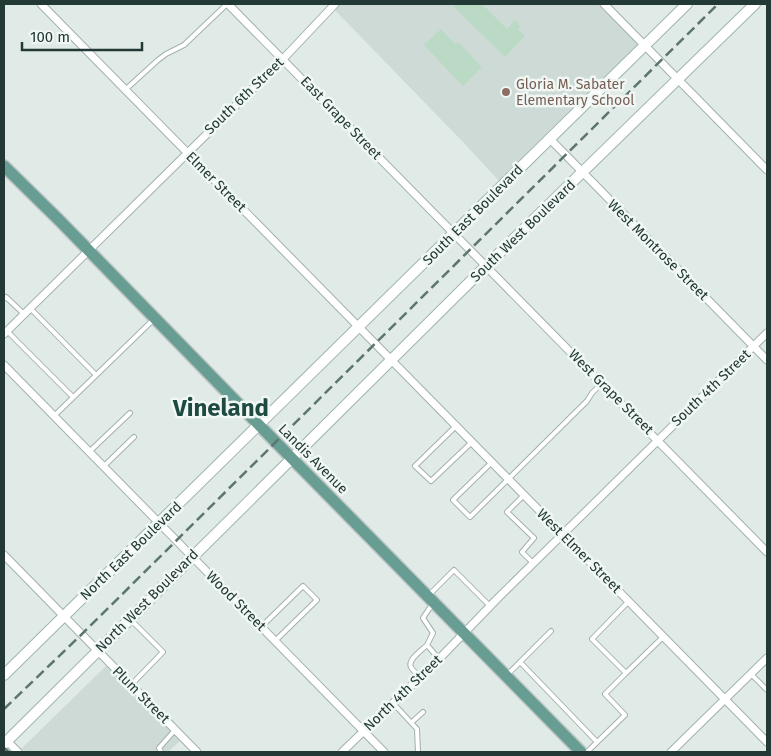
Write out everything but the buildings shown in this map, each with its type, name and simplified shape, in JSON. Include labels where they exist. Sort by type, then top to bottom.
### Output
[{"type":"main road","name":"South East Boulevard","points":[[259,426],[687,4]]},
{"type":"main road","name":"South West Boulevard","points":[[291,459],[755,4]]},
{"type":"main road","name":"Landis Avenue","points":[[4,166],[89,250],[291,459],[581,752]]},
{"type":"main road","name":"North East Boulevard","points":[[4,676],[259,426]]},
{"type":"main road","name":"North West Boulevard","points":[[5,742],[291,459]]},
{"type":"street","name":"Elmer Street","points":[[40,4],[391,360]]},
{"type":"street","name":"East Grape Street","points":[[227,4],[454,234]]},
{"type":"street","name":"South 6th Street","points":[[5,332],[282,59],[335,4]]},
{"type":"street","points":[[604,4],[767,170]]},
{"type":"street","name":"West Montrose Street","points":[[550,139],[767,360]]},
{"type":"street","name":"West Grape Street","points":[[454,234],[659,440],[767,552]]},
{"type":"street","name":"South 4th Street","points":[[463,633],[767,334]]},
{"type":"street","name":"West Elmer Street","points":[[391,360],[767,742]]},
{"type":"street","name":"Wood Street","points":[[4,365],[384,752]]},
{"type":"street","name":"Plum Street","points":[[4,556],[197,752]]},
{"type":"street","name":"North 4th Street","points":[[342,752],[463,633]]},
{"type":"street","points":[[671,752],[767,658]]},
{"type":"street","points":[[5,742],[18,752]]},
{"type":"lane","points":[[125,90],[158,60],[184,45],[227,4]]},
{"type":"lane","points":[[5,297],[24,314]]},
{"type":"lane","points":[[30,308],[96,375]]},
{"type":"lane","points":[[54,416],[154,318]]},
{"type":"lane","points":[[5,332],[73,397]]},
{"type":"lane","points":[[492,462],[453,500],[470,517],[587,401],[602,383]]},
{"type":"lane","points":[[89,452],[130,413]]},
{"type":"lane","points":[[456,426],[415,466],[431,481],[472,442]]},
{"type":"lane","points":[[103,466],[134,437]]},
{"type":"lane","points":[[524,495],[507,512],[534,538],[522,552],[533,563]]},
{"type":"lane","points":[[420,677],[410,664],[427,645],[433,633],[423,618],[430,600],[454,570],[490,606]]},
{"type":"lane","points":[[261,627],[303,586],[317,600],[275,640]]},
{"type":"lane","points":[[626,673],[592,638],[628,602]]},
{"type":"lane","points":[[130,618],[163,652],[131,685]]},
{"type":"lane","points":[[506,676],[551,631]]},
{"type":"lane","points":[[587,752],[625,714],[605,694],[664,637]]},
{"type":"lane","points":[[427,645],[439,658]]},
{"type":"lane","points":[[520,662],[597,742]]},
{"type":"lane","points":[[751,674],[767,690]]},
{"type":"lane","points":[[393,703],[417,729],[418,752]]},
{"type":"lane","points":[[412,722],[424,712]]},
{"type":"lane","points":[[161,752],[159,748],[175,730]]},
{"type":"shaded area","name":"Gloria M. Sabater Elementary School","points":[[329,4],[604,4],[645,45],[503,185]]},
{"type":"shaded area","points":[[109,663],[183,738],[168,752],[18,752]]},
{"type":"green space","points":[[456,4],[482,4],[507,29],[515,20],[520,26],[518,29],[525,36],[505,57],[453,6]]},
{"type":"green space","points":[[441,29],[455,44],[458,42],[482,67],[463,86],[424,45]]},
{"type":"railway","points":[[4,709],[718,4]]},
{"type":"railway","points":[[4,748],[9,752]]},
{"type":"place","name":"Gloria M. Sabater Elementary School","points":[[506,92]]},
{"type":"district","name":"Vineland","points":[[221,408]]}]
